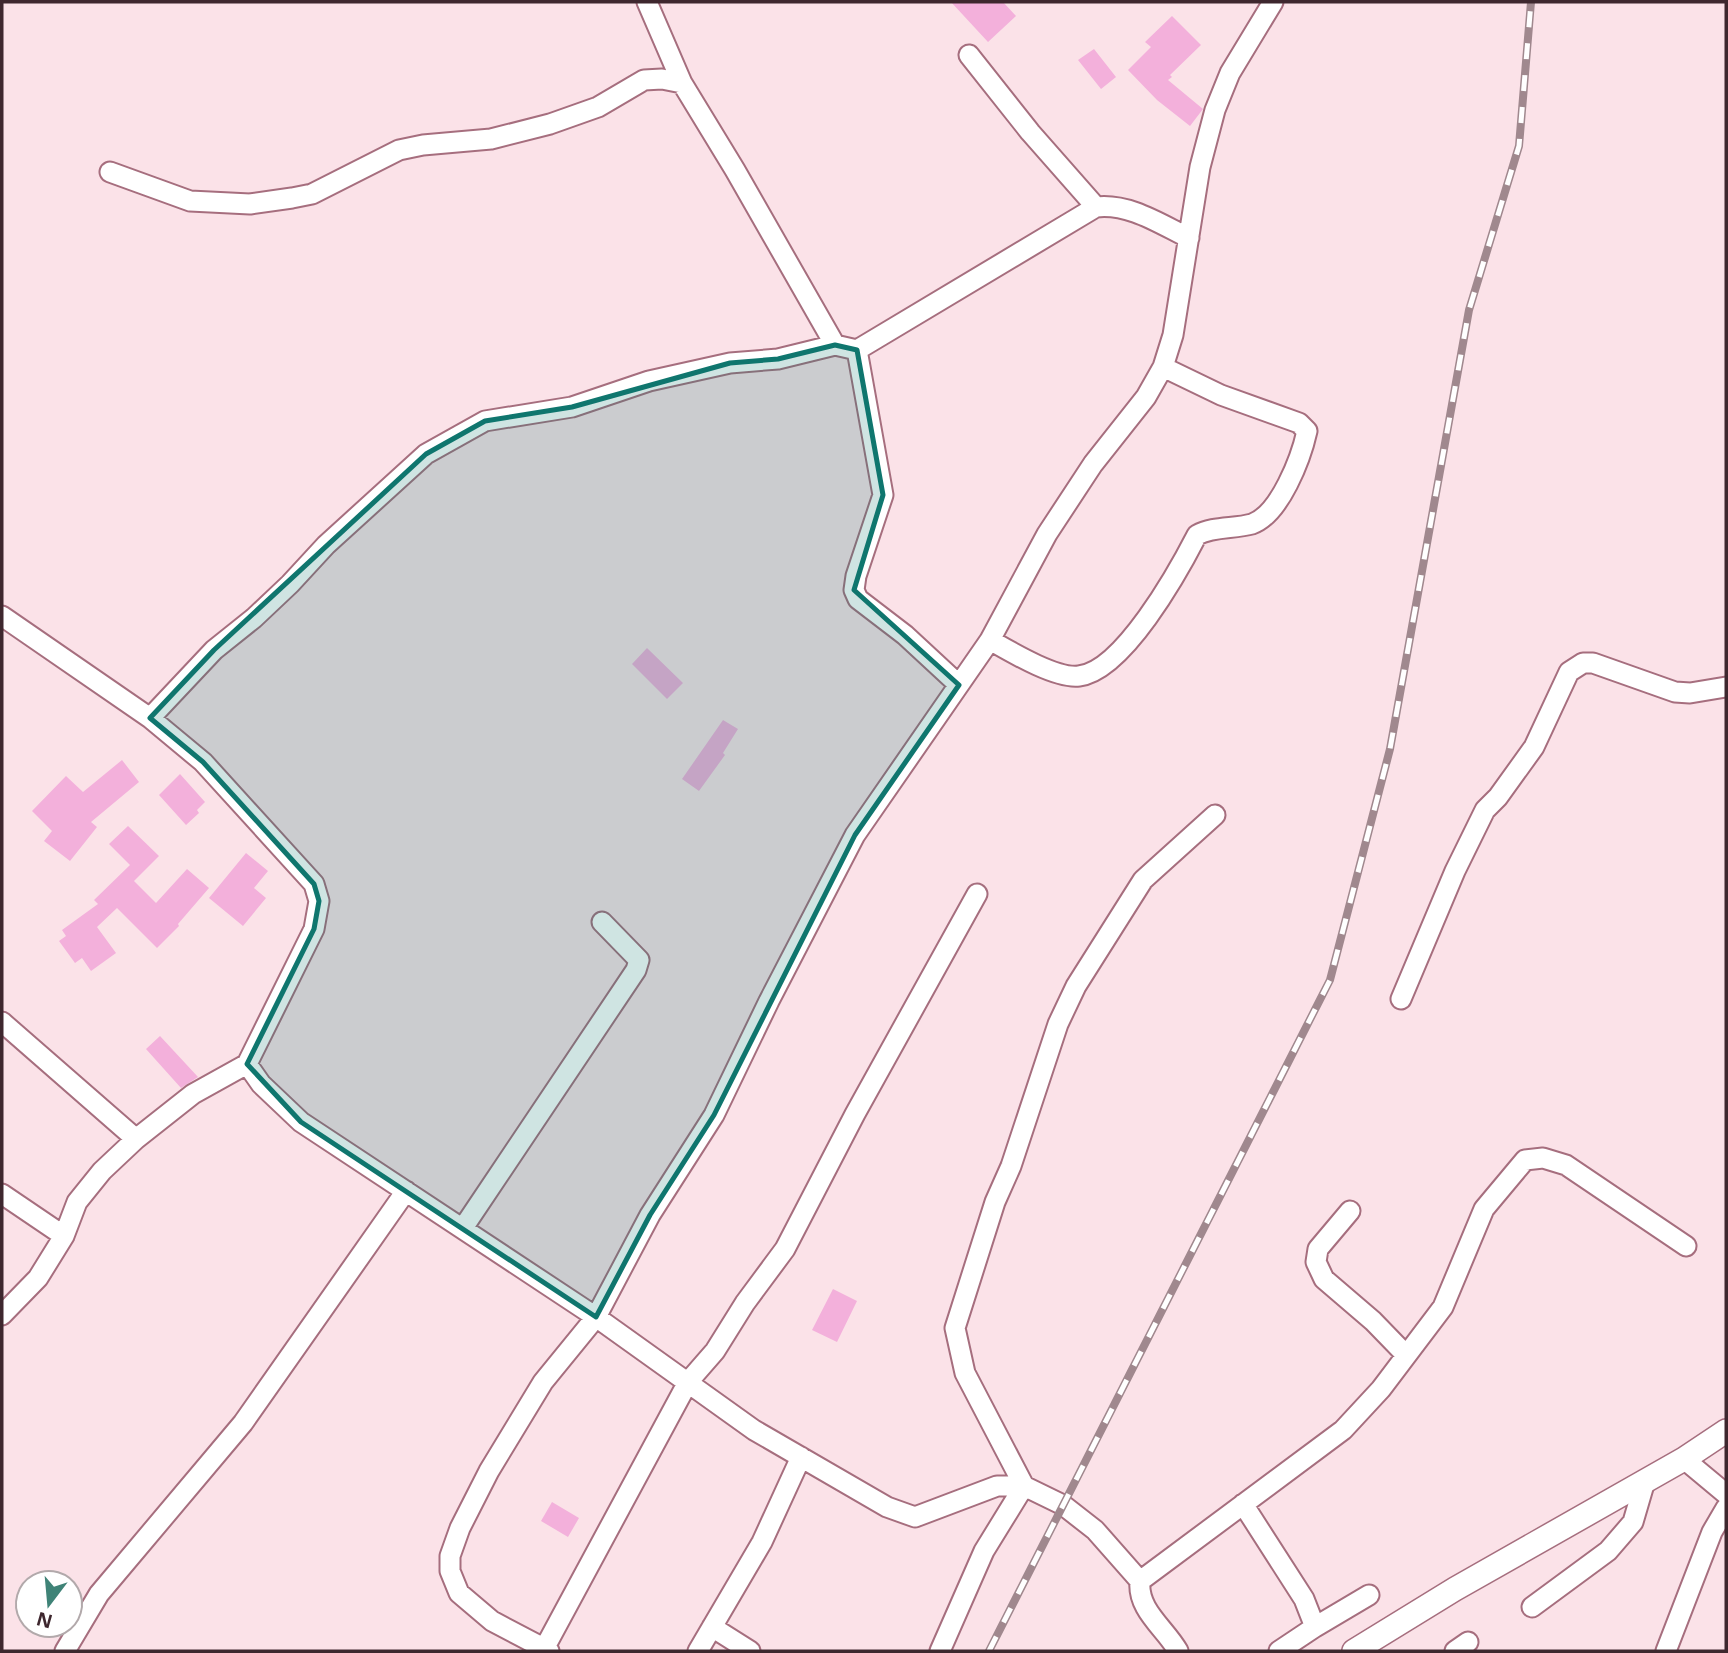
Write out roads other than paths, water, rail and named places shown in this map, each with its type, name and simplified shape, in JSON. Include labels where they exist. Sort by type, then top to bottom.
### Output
[{"type":"main road","points":[[1356,1650],[1552,1533],[1684,1459],[1726,1431]]},
{"type":"street","points":[[648,2],[682,83],[762,215],[835,345]]},
{"type":"street","points":[[977,894],[855,1114],[785,1249],[715,1351],[688,1382],[537,1648],[492,1622],[459,1593],[450,1571],[450,1556],[460,1528],[489,1471],[537,1393],[596,1317],[650,1215],[714,1115],[769,1001],[855,835],[990,640],[1047,534],[1093,464],[1146,397],[1163,367],[1173,335],[1199,167],[1215,110],[1230,72],[1273,2]]},
{"type":"street","points":[[969,55],[1030,132],[1096,207]]},
{"type":"street","points":[[110,172],[190,201],[250,204],[292,198],[312,194],[399,150],[423,145],[491,139],[550,124],[598,107],[644,80],[662,79],[682,83]]},
{"type":"street","points":[[150,718],[214,650],[254,618],[326,545],[426,454],[485,421],[572,407],[649,381],[730,363],[778,359],[835,345],[858,350],[1096,207],[1111,205],[1143,215],[1189,238]]},
{"type":"street","points":[[858,350],[883,495],[856,576],[854,590],[858,599],[905,635],[959,685]]},
{"type":"street","points":[[990,640],[1054,672],[1078,677],[1094,671],[1123,649],[1147,618],[1197,535],[1252,524],[1266,516],[1278,502],[1304,445],[1307,431],[1299,423],[1221,396],[1163,367]]},
{"type":"street","points":[[2,616],[150,718],[203,762],[250,816],[294,860],[314,884],[319,901],[314,929],[247,1064],[193,1094],[136,1139],[102,1171],[77,1202],[64,1236],[38,1278],[2,1315]]},
{"type":"street","points":[[1401,999],[1455,871],[1485,810],[1498,797],[1534,747],[1569,672],[1583,663],[1593,663],[1675,692],[1690,693],[1726,687]]},
{"type":"street","points":[[1024,1486],[965,1373],[955,1328],[995,1202],[1011,1166],[1058,1024],[1076,986],[1143,880],[1215,815]]},
{"type":"street","points":[[463,1228],[636,970],[639,960],[602,922]]},
{"type":"street","points":[[2,1021],[136,1139]]},
{"type":"street","points":[[247,1064],[261,1083],[300,1122],[596,1317],[754,1430],[887,1507],[915,1517],[997,1486],[1024,1486],[1063,1505],[1096,1530],[1140,1581],[1139,1594],[1155,1622],[1178,1651]]},
{"type":"street","points":[[1140,1581],[1343,1430],[1381,1389],[1443,1307],[1484,1209],[1525,1160],[1543,1158],[1566,1165],[1686,1246]]},
{"type":"street","points":[[65,1651],[99,1594],[243,1423],[406,1191]]},
{"type":"street","points":[[2,1194],[64,1236]]},
{"type":"street","points":[[1350,1211],[1318,1249],[1316,1262],[1324,1279],[1373,1321],[1406,1355]]},
{"type":"street","points":[[698,1651],[762,1542],[801,1457]]},
{"type":"street","points":[[1684,1459],[1726,1494]]},
{"type":"street","points":[[1532,1606],[1608,1551],[1633,1522],[1646,1481]]},
{"type":"street","points":[[940,1651],[984,1551],[1024,1486]]},
{"type":"street","points":[[1243,1503],[1304,1599],[1315,1627]]},
{"type":"street","points":[[1666,1651],[1712,1532],[1726,1508]]},
{"type":"street","points":[[1279,1651],[1368,1595]]},
{"type":"street","points":[[712,1628],[750,1651]]},
{"type":"railway","points":[[989,1651],[1330,980],[1390,749],[1469,310],[1519,146],[1531,2]]}]
